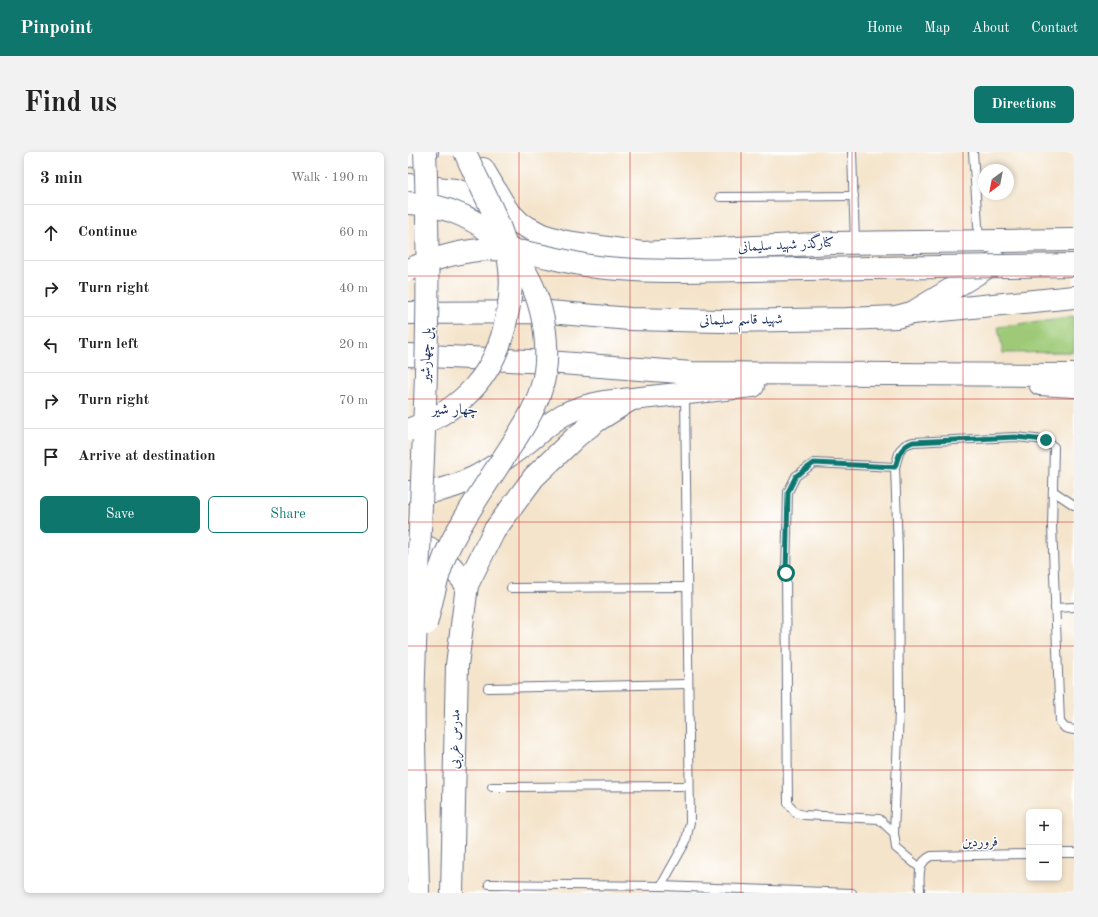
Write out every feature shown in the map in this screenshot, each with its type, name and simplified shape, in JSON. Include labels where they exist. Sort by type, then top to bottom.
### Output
[{"type":"main road","points":[[408,156],[426,152]]},
{"type":"main road","name":"پل چهارشیر","points":[[418,893],[414,676],[423,470],[428,216],[426,152]]},
{"type":"main road","points":[[408,430],[429,422],[457,405],[477,385],[488,371],[498,351],[505,326],[510,301],[511,280],[509,261],[502,234],[466,152]]},
{"type":"main road","points":[[476,152],[495,192],[507,210]]},
{"type":"main road","points":[[408,185],[455,190],[472,195],[507,210]]},
{"type":"main road","points":[[408,203],[423,203],[447,208],[470,218],[504,244],[520,262],[532,282],[544,324],[546,341],[544,373],[537,401],[517,436],[466,514],[441,566],[414,676]]},
{"type":"main road","name":"کنارگذر شهید سلیمانی","points":[[507,210],[521,224],[542,235],[566,242],[642,253],[856,242],[1074,240]]},
{"type":"main road","points":[[912,313],[1031,240]]},
{"type":"main road","points":[[408,270],[427,261],[460,253],[494,249],[590,266],[630,270],[672,271],[1074,265]]},
{"type":"main road","name":"شهید قاسم سلیمانی","points":[[408,313],[550,312],[630,319],[720,321],[854,319],[896,317],[912,313],[1074,297]]},
{"type":"main road","points":[[408,355],[548,362],[692,373],[917,376],[1074,375]]},
{"type":"main road","points":[[408,492],[417,493],[446,488],[484,473],[563,416],[582,407],[844,375]]},
{"type":"main road","points":[[917,376],[1074,386]]},
{"type":"main road","name":"مدرس غربی","points":[[452,893],[457,665],[467,585],[494,531],[534,477],[577,436],[598,420],[630,400]]},
{"type":"main road","points":[[408,542],[428,548],[450,566],[467,585]]},
{"type":"lane","points":[[852,152],[856,242]]},
{"type":"lane","points":[[973,152],[980,241]]},
{"type":"lane","points":[[720,197],[854,196]]},
{"type":"lane","points":[[661,886],[686,841],[690,822],[685,394]]},
{"type":"lane","points":[[920,893],[919,867],[896,848],[894,833],[899,711],[898,550],[895,467],[900,450],[905,445],[913,442],[1015,437],[1046,440],[1054,447],[1053,491],[1055,608],[1060,722],[1065,728],[1074,730]]},
{"type":"lane","points":[[894,833],[879,819],[796,814],[788,803],[786,573],[788,492],[796,476],[814,463],[895,467]]},
{"type":"lane","points":[[1053,491],[1074,505]]},
{"type":"lane","points":[[511,588],[687,587]]},
{"type":"lane","points":[[1055,608],[1074,607]]},
{"type":"lane","points":[[488,688],[688,684]]},
{"type":"lane","points":[[492,787],[689,786]]},
{"type":"lane","points":[[1062,853],[1074,853]]},
{"type":"lane","name":"فروردین","points":[[919,867],[925,858],[931,856],[1026,854]]},
{"type":"lane","points":[[489,884],[631,889],[661,886],[760,891],[852,893]]},
{"type":"green space","points":[[1074,316],[1074,352],[1003,353],[998,327]]},
{"type":"district","name":"چهار شیر","points":[[455,410]]},
{"type":"route","points":[[786,573],[788,492],[796,476],[814,463],[895,467],[900,450],[905,445],[913,442],[1015,437],[1046,440]]}]
